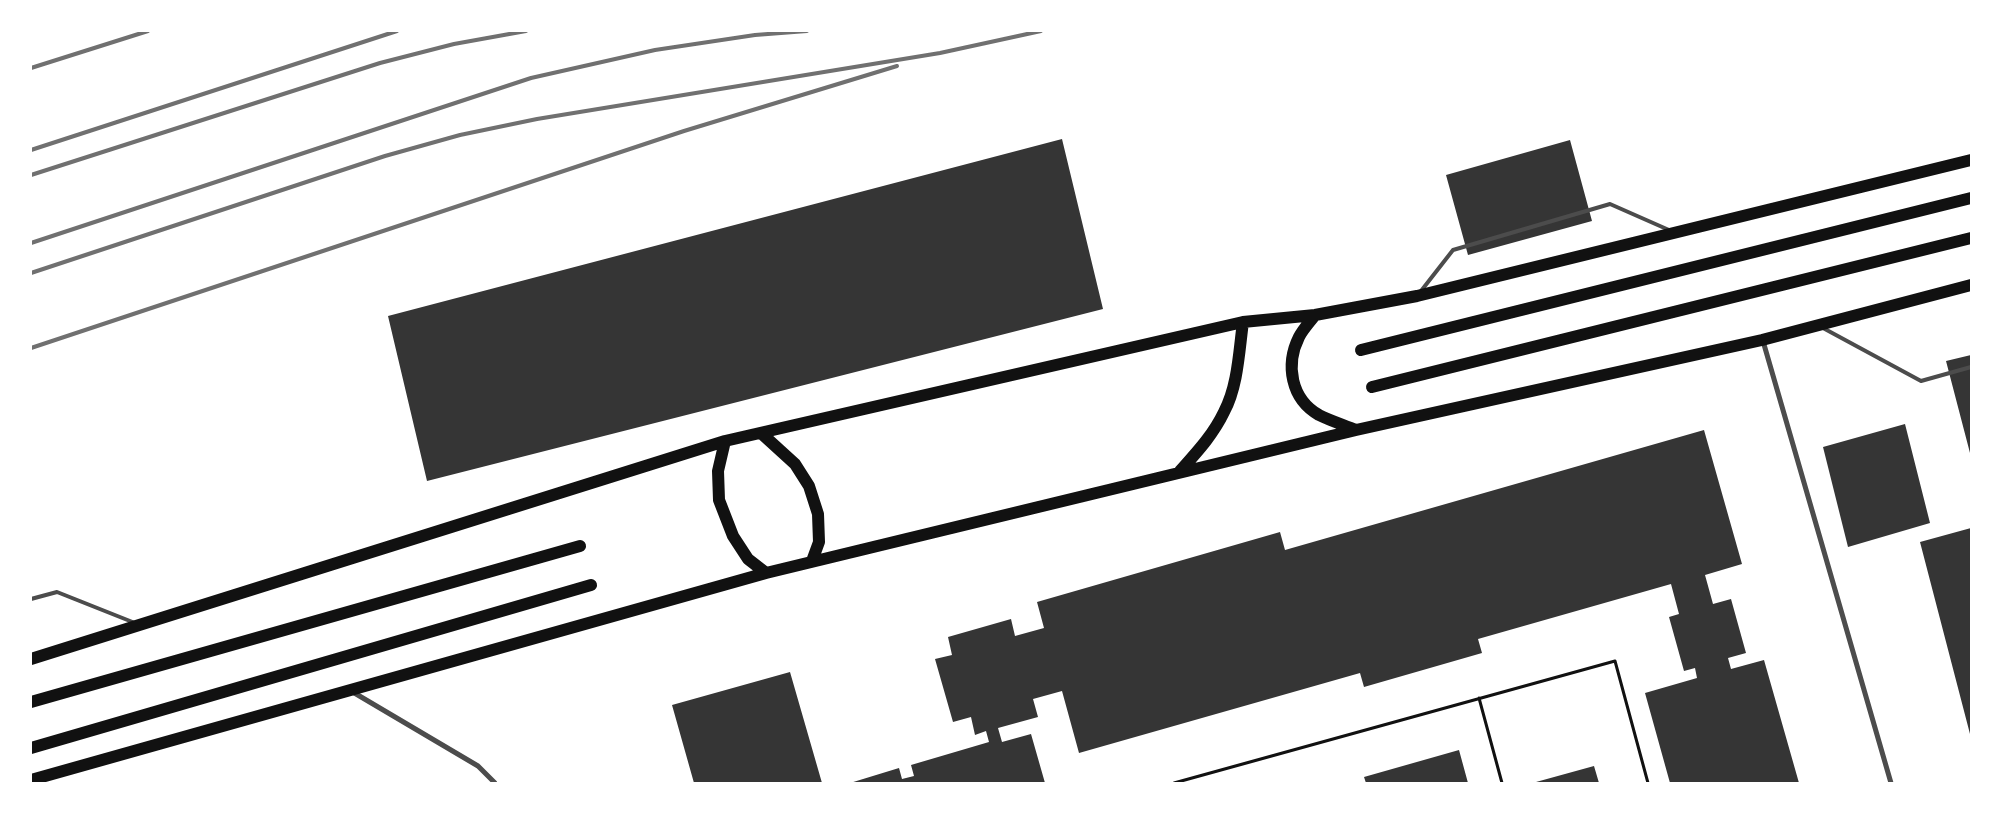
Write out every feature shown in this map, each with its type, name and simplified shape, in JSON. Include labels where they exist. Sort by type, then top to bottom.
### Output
[{"type":"main road","points":[[31,659],[725,441],[1243,322],[1315,315],[1417,296],[1971,160]]},
{"type":"main road","points":[[1361,350],[1971,198]]},
{"type":"main road","points":[[1372,387],[1971,238]]},
{"type":"main road","points":[[31,780],[812,561],[1356,430],[1762,340],[1971,285]]},
{"type":"main road","points":[[1315,315],[1299,337],[1292,356],[1292,381],[1301,401],[1318,414],[1356,430]]},
{"type":"main road","points":[[1180,471],[1208,440],[1225,411],[1235,374],[1243,322]]},
{"type":"main road","points":[[761,433],[795,464],[809,486],[818,514],[819,542],[812,561]]},
{"type":"main road","points":[[725,441],[718,471],[719,500],[733,536],[748,560],[766,573]]},
{"type":"main road","points":[[31,702],[580,546]]},
{"type":"main road","points":[[31,748],[590,585]]},
{"type":"street","points":[[1762,340],[1891,783]]},
{"type":"street","points":[[348,690],[478,766],[495,783]]},
{"type":"lane","points":[[1417,296],[1453,250],[1610,204],[1673,232]]},
{"type":"lane","points":[[1818,326],[1921,381],[1971,367]]},
{"type":"lane","points":[[31,599],[57,592],[141,626]]},
{"type":"path","points":[[1174,783],[1615,661],[1648,783]]},
{"type":"path","points":[[1479,698],[1502,783]]},
{"type":"building","points":[[1062,139],[1103,309],[427,481],[388,316]]},
{"type":"building","points":[[1570,140],[1592,221],[1468,255],[1446,175]]},
{"type":"building","points":[[1971,355],[1971,453],[1970,453],[1946,361]]},
{"type":"building","points":[[1905,424],[1930,523],[1848,547],[1823,447]]},
{"type":"building","points":[[1704,430],[1742,564],[1705,575],[1713,604],[1731,599],[1746,653],[1728,658],[1731,669],[1764,660],[1799,783],[1670,783],[1645,693],[1697,678],[1695,668],[1684,671],[1669,617],[1679,614],[1671,584],[1478,639],[1482,653],[1364,687],[1360,673],[1079,753],[1062,691],[1033,699],[1038,717],[998,728],[1002,742],[1031,734],[1045,783],[850,783],[899,768],[902,779],[914,776],[911,765],[989,742],[986,731],[975,735],[971,717],[953,722],[935,659],[952,655],[948,637],[1011,619],[1015,636],[1044,628],[1037,602],[1280,532],[1285,550]]},
{"type":"building","points":[[1971,528],[1971,734],[1970,734],[1920,542]]},
{"type":"building","points":[[790,672],[822,783],[694,783],[672,705]]},
{"type":"building","points":[[1459,750],[1468,783],[1366,783],[1364,777]]},
{"type":"building","points":[[1594,766],[1599,783],[1536,783],[1536,782]]},
{"type":"railway","points":[[31,68],[148,31]]},
{"type":"railway","points":[[31,150],[397,31]]},
{"type":"railway","points":[[31,175],[380,63],[454,44],[526,31]]},
{"type":"railway","points":[[31,243],[531,78],[655,50],[755,35],[807,31]]},
{"type":"railway","points":[[31,273],[385,156],[460,135],[537,119],[940,53],[1041,31]]},
{"type":"railway","points":[[31,348],[684,131],[897,66]]}]
